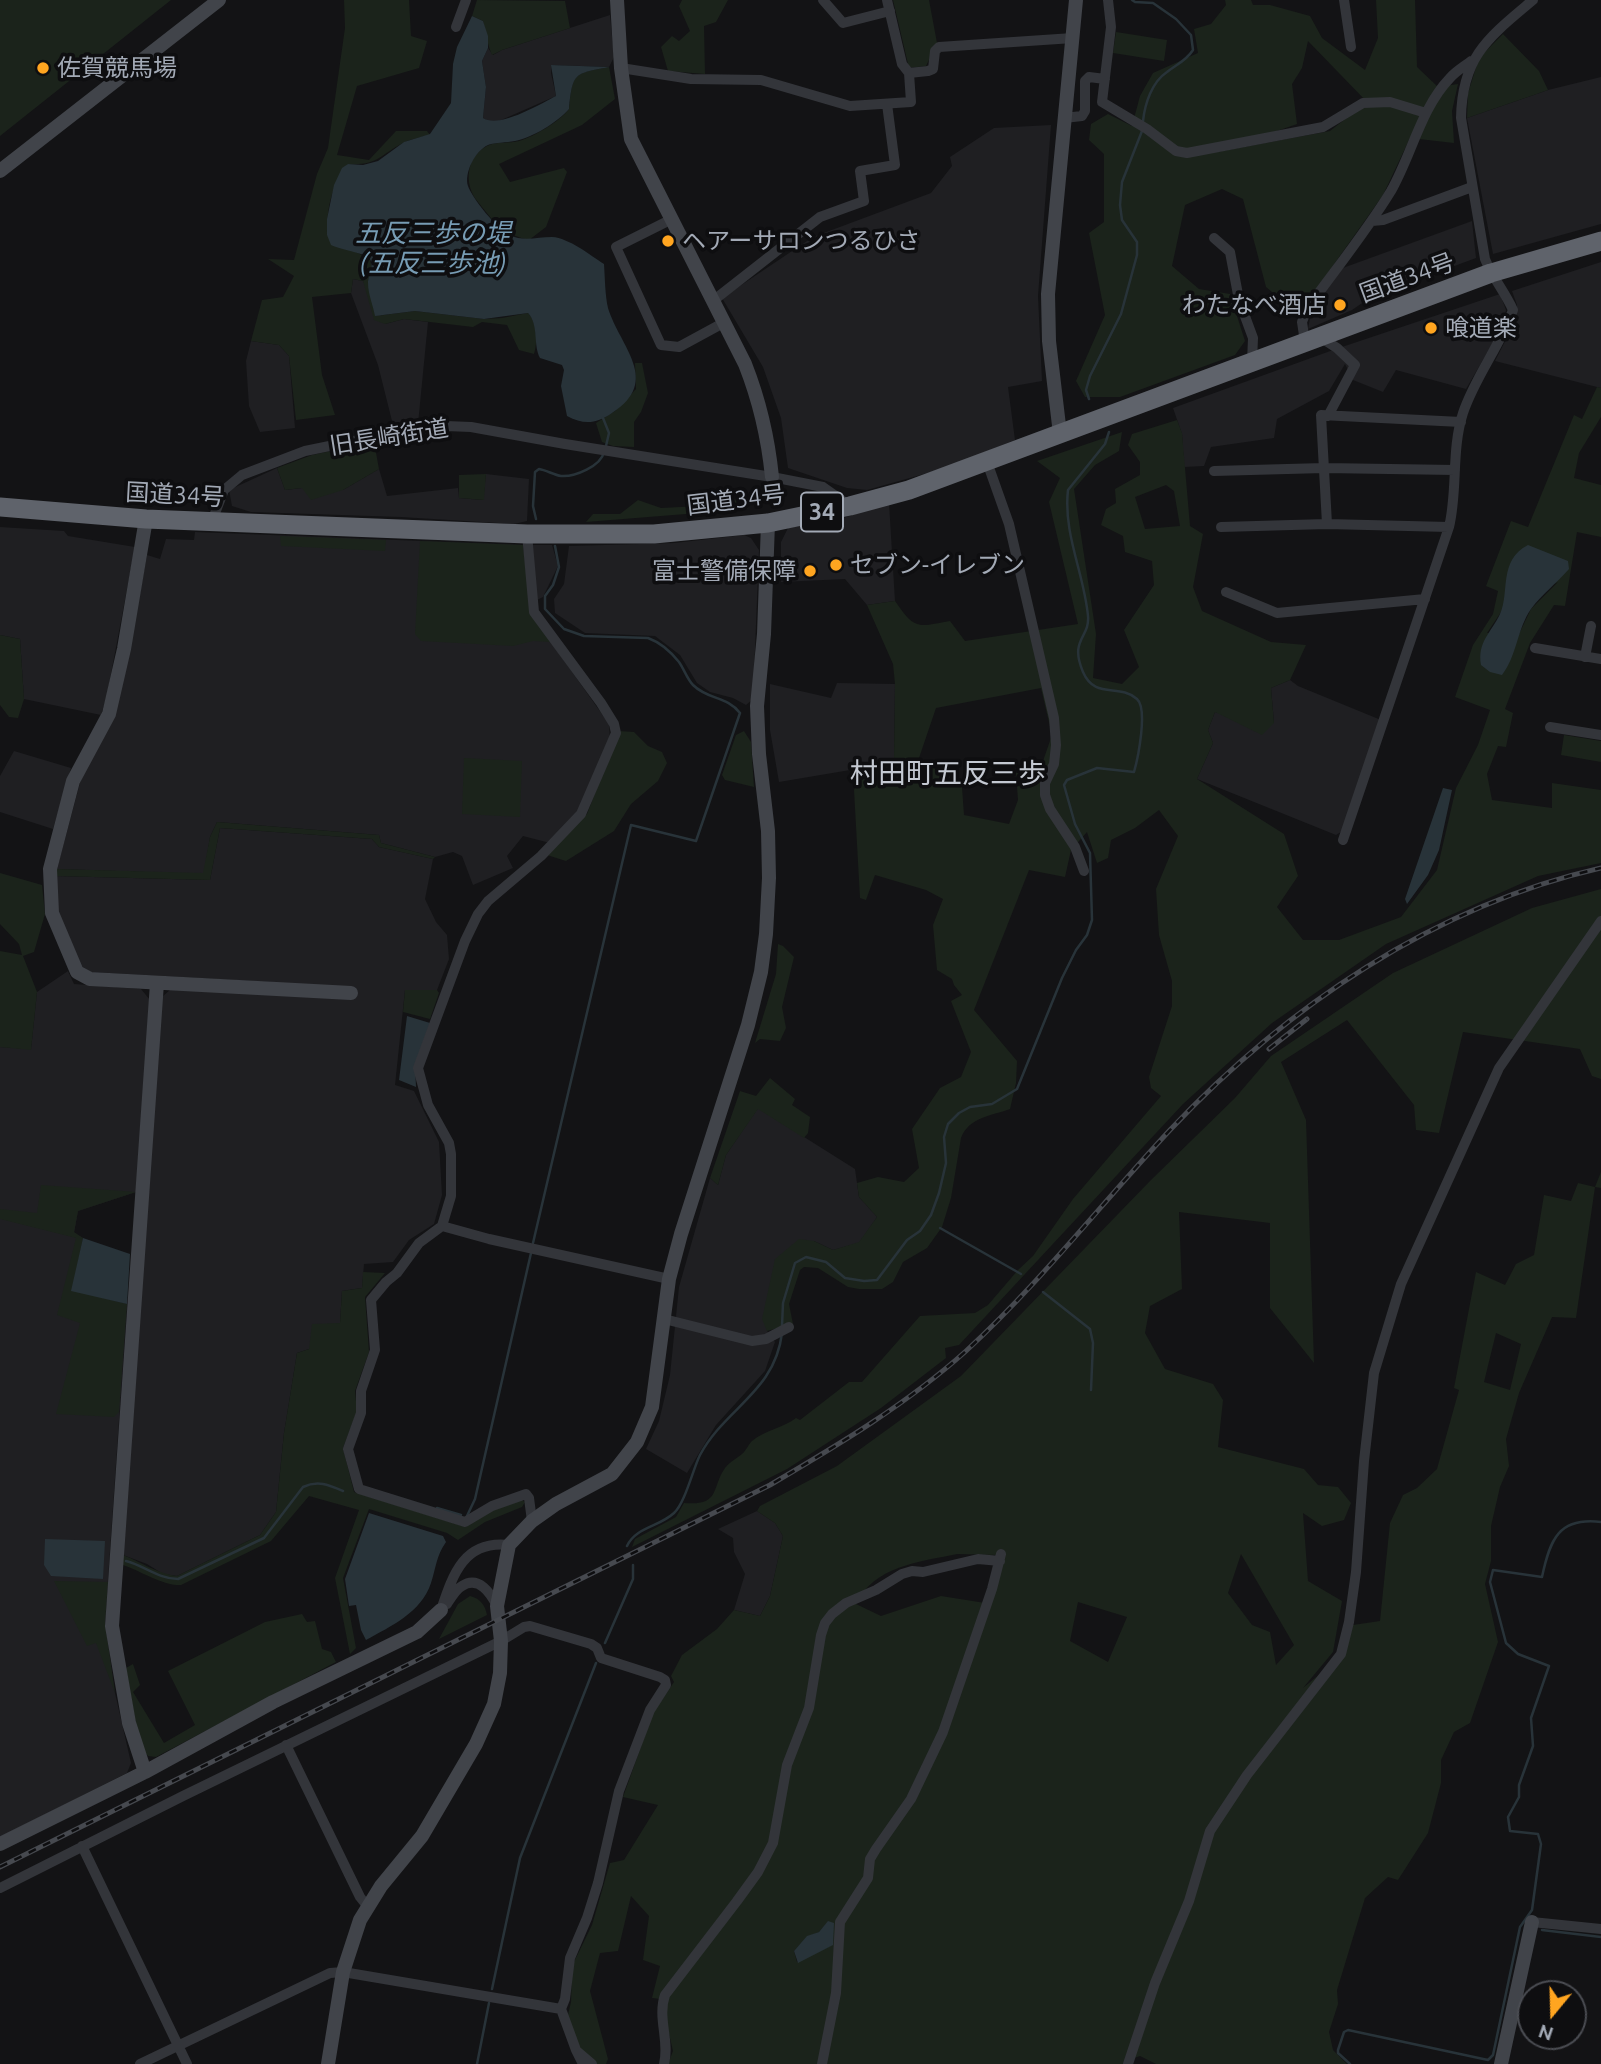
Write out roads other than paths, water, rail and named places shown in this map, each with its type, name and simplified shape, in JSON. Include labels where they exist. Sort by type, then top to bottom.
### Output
[{"type":"highway","name":"国道34号","points":[[0,507],[146,519],[527,534],[654,534],[768,523],[850,506],[909,490],[1491,273],[1601,241]]},
{"type":"street","points":[[0,171],[219,0]]},
{"type":"street","points":[[456,27],[466,0]]},
{"type":"street","points":[[617,0],[621,68],[631,139],[746,364],[759,400],[768,438],[772,477],[823,487],[850,506]]},
{"type":"street","points":[[621,68],[691,79],[761,80],[850,106],[911,103],[909,73],[902,64],[888,6],[843,23],[823,0]]},
{"type":"street","points":[[1060,434],[1049,341],[1048,294],[1076,0]]},
{"type":"street","points":[[1108,0],[1111,27],[1102,102],[1147,129],[1176,151],[1187,153],[1323,127],[1363,103],[1390,102],[1426,113]]},
{"type":"street","points":[[1345,0],[1350,47]]},
{"type":"street","points":[[1343,840],[1449,527],[1454,506],[1461,422],[1474,386],[1506,330],[1513,310],[1485,259],[1461,118],[1461,100],[1466,78],[1484,43],[1533,0]]},
{"type":"street","points":[[909,73],[933,69],[939,47],[1073,38]]},
{"type":"street","points":[[1328,416],[1355,365],[1337,348],[1313,340],[1302,322],[1307,309],[1372,221],[1404,166],[1426,113],[1451,77],[1474,59]]},
{"type":"street","points":[[1064,118],[1082,116],[1085,111],[1085,81],[1089,78],[1105,79]]},
{"type":"street","points":[[714,300],[820,217],[864,201],[860,171],[895,165],[887,104]]},
{"type":"street","points":[[1372,221],[1383,220],[1472,187]]},
{"type":"street","points":[[672,219],[616,247],[661,345],[678,347],[725,322]]},
{"type":"street","points":[[1214,238],[1230,252],[1239,300],[1253,338],[1252,362]]},
{"type":"street","points":[[1327,524],[1321,415],[1461,422]]},
{"type":"street","name":"旧長崎街道","points":[[212,521],[224,489],[242,475],[305,451],[446,426],[471,427],[772,477]]},
{"type":"street","points":[[987,462],[1009,524],[1054,718],[1054,764],[1045,783],[1045,795],[1050,809],[1075,847],[1084,871]]},
{"type":"street","points":[[1214,471],[1324,468],[1455,470]]},
{"type":"street","points":[[146,519],[124,649],[109,714],[74,781],[50,869],[52,913],[77,972],[90,979],[351,993]]},
{"type":"street","points":[[497,1606],[509,1545],[532,1521],[555,1504],[612,1474],[629,1455],[652,1408],[669,1279],[748,1025],[765,947],[769,878],[768,831],[759,754],[757,706],[764,635],[768,523]]},
{"type":"street","points":[[1221,527],[1327,524],[1449,527]]},
{"type":"street","points":[[527,534],[534,612],[600,703],[614,724],[616,733],[588,799],[573,825],[488,901],[478,914],[465,941],[418,1068],[424,1094],[449,1143],[451,1196],[442,1226],[419,1243],[397,1273],[371,1300],[375,1350],[361,1391],[362,1409],[348,1450],[359,1489],[465,1522],[492,1506],[526,1494],[530,1498],[532,1521]]},
{"type":"street","points":[[1226,592],[1277,613],[1425,598]]},
{"type":"street","points":[[1585,657],[1591,626]]},
{"type":"street","points":[[1535,648],[1601,659]]},
{"type":"street","points":[[1550,727],[1601,735]]},
{"type":"street","points":[[1128,2064],[1155,1983],[1189,1901],[1210,1831],[1247,1775],[1340,1654],[1349,1622],[1356,1572],[1374,1373],[1401,1284],[1499,1068],[1601,921]]},
{"type":"street","points":[[145,1772],[129,1723],[112,1626],[157,983]]},
{"type":"street","points":[[442,1226],[669,1279]]},
{"type":"street","points":[[664,1319],[752,1341],[766,1339],[789,1327]]},
{"type":"street","points":[[442,1610],[452,1579],[467,1557],[483,1545],[509,1545]]},
{"type":"street","points":[[655,2064],[666,2059],[662,2012],[665,1995],[758,1872],[773,1843],[787,1765],[809,1709],[825,1623],[846,1603],[876,1590],[902,1574],[1000,1557],[964,1676],[938,1743],[911,1799],[870,1859],[868,1878],[840,1922],[836,1993],[821,2064]]},
{"type":"street","points":[[0,1844],[145,1772],[273,1702],[417,1632],[442,1610],[461,1586],[482,1586],[491,1592],[497,1606],[501,1641],[500,1673],[494,1704],[476,1744],[422,1836],[381,1886],[353,1938],[343,1972],[328,2064]]},
{"type":"street","points":[[0,1888],[501,1641],[524,1626],[591,1644],[597,1648],[601,1658],[665,1680],[666,1685],[650,1710],[619,1791],[598,1883],[570,1958],[565,1999],[561,2008],[583,2064]]},
{"type":"street","points":[[286,1745],[360,1897],[368,1908]]},
{"type":"street","points":[[82,1846],[187,2064]]},
{"type":"street","points":[[1501,2064],[1532,1922],[1601,1929]]},
{"type":"street","points":[[140,2064],[330,1973],[343,1972],[561,2008]]},
{"type":"street","points":[[576,2050],[592,2064]]},
{"type":"water","name":"五反三歩の堤 (五反三歩池)","points":[[472,16],[483,21],[488,36],[488,48],[482,61],[486,87],[483,118],[490,121],[509,118],[556,96],[551,65],[609,67],[589,71],[577,77],[572,88],[569,109],[552,124],[522,139],[483,148],[472,163],[467,181],[470,191],[480,205],[509,235],[525,239],[559,238],[604,264],[608,308],[628,350],[636,376],[634,389],[627,401],[612,413],[595,421],[584,422],[567,416],[561,386],[564,370],[562,365],[540,358],[534,323],[528,313],[484,319],[415,311],[375,316],[368,287],[372,266],[370,260],[331,245],[327,235],[327,219],[334,185],[342,168],[348,164],[363,165],[378,161],[404,142],[430,134],[451,103],[453,64],[457,47]]},
{"type":"water","points":[[1528,545],[1568,561],[1569,569],[1531,609],[1502,675],[1490,672],[1481,665],[1481,650],[1503,606],[1506,577],[1512,559]]},
{"type":"water","points":[[1443,788],[1452,790],[1439,850],[1428,875],[1407,904],[1405,899]]},
{"type":"water","points":[[407,1016],[430,1023],[415,1064],[416,1087],[399,1080]]},
{"type":"water","points":[[83,1238],[130,1254],[127,1304],[71,1291]]},
{"type":"water","points":[[369,1513],[443,1536],[446,1542],[438,1557],[431,1583],[420,1603],[404,1618],[366,1640],[356,1605],[349,1606],[345,1579]]},
{"type":"water","points":[[45,1539],[105,1541],[103,1579],[51,1576],[44,1565]]},
{"type":"water","points":[[828,1921],[834,1923],[833,1945],[798,1963],[794,1951],[807,1936],[819,1932]]},
{"type":"waterway","points":[[1132,0],[1153,3],[1176,19],[1191,35],[1193,50],[1157,81],[1148,100],[1143,121]]},
{"type":"waterway","points":[[1089,399],[1086,390],[1090,376],[1121,314],[1137,255],[1137,242],[1122,220],[1120,205],[1122,182],[1142,131]]},
{"type":"waterway","points":[[603,418],[609,433],[606,446]]},
{"type":"waterway","points":[[782,1326],[783,1303],[795,1263],[806,1257],[826,1262],[845,1278],[877,1280],[907,1240],[920,1231],[931,1215],[939,1193],[946,1163],[944,1137],[948,1124],[970,1107],[992,1104],[1017,1089],[1062,978],[1087,935],[1092,920],[1090,853],[1075,824],[1064,785],[1067,780],[1097,768],[1134,772],[1142,723],[1137,699],[1130,694],[1094,686],[1088,681],[1079,661],[1079,646],[1088,616],[1068,522],[1068,490],[1105,444],[1109,432]]},
{"type":"waterway","points":[[536,519],[533,506],[535,472],[539,469],[561,476],[573,475],[593,466],[604,452]]},
{"type":"waterway","points":[[533,1243],[631,825],[696,841],[740,713],[729,704],[699,690],[689,680],[676,658],[648,638],[584,636],[564,629],[545,609],[545,596],[553,585],[559,567],[555,546]]},
{"type":"waterway","points":[[940,1228],[1021,1274]]},
{"type":"waterway","points":[[467,1516],[475,1499],[531,1253]]},
{"type":"waterway","points":[[1043,1292],[1090,1329],[1093,1343],[1091,1390]]},
{"type":"waterway","points":[[627,1546],[636,1535],[668,1518],[678,1508],[700,1455],[710,1439],[760,1385],[770,1370],[782,1333]]},
{"type":"waterway","points":[[126,1561],[165,1577],[178,1579],[264,1538],[303,1487],[319,1484],[343,1491]]},
{"type":"waterway","points":[[437,1508],[461,1515]]},
{"type":"waterway","points":[[1350,2064],[1338,2053],[1344,2032],[1348,2030],[1488,2060],[1493,2055],[1520,1927],[1532,1910],[1541,1844],[1538,1834],[1510,1831],[1508,1817],[1519,1797],[1519,1785],[1533,1746],[1531,1718],[1549,1666],[1518,1654],[1506,1643],[1490,1582],[1493,1570],[1542,1577],[1549,1552],[1559,1533],[1575,1523],[1601,1522]]},
{"type":"waterway","points":[[605,1643],[633,1579],[633,1565]]},
{"type":"waterway","points":[[492,1989],[520,1858],[596,1663]]},
{"type":"waterway","points":[[1542,1930],[1601,1937]]},
{"type":"waterway","points":[[477,2064],[489,2003]]},
{"type":"railway","points":[[0,1867],[770,1485],[846,1439],[920,1389],[966,1351],[1045,1271],[1170,1130],[1215,1085],[1313,1003],[1366,967],[1422,935],[1539,885],[1601,868]]},
{"type":"railway","points":[[1269,1049],[1307,1019]]},
{"type":"place","name":"佐賀競馬場","points":[[43,68]]},
{"type":"place","name":"ヘアーサロンつるひさ","points":[[668,241]]},
{"type":"place","name":"わたなべ酒店","points":[[1340,305]]},
{"type":"place","name":"喰道楽","points":[[1431,328]]},
{"type":"place","name":"セブン-イレブン","points":[[836,565]]},
{"type":"place","name":"富士警備保障","points":[[810,571]]},
{"type":"district","name":"村田町五反三歩","points":[[948,774]]}]
